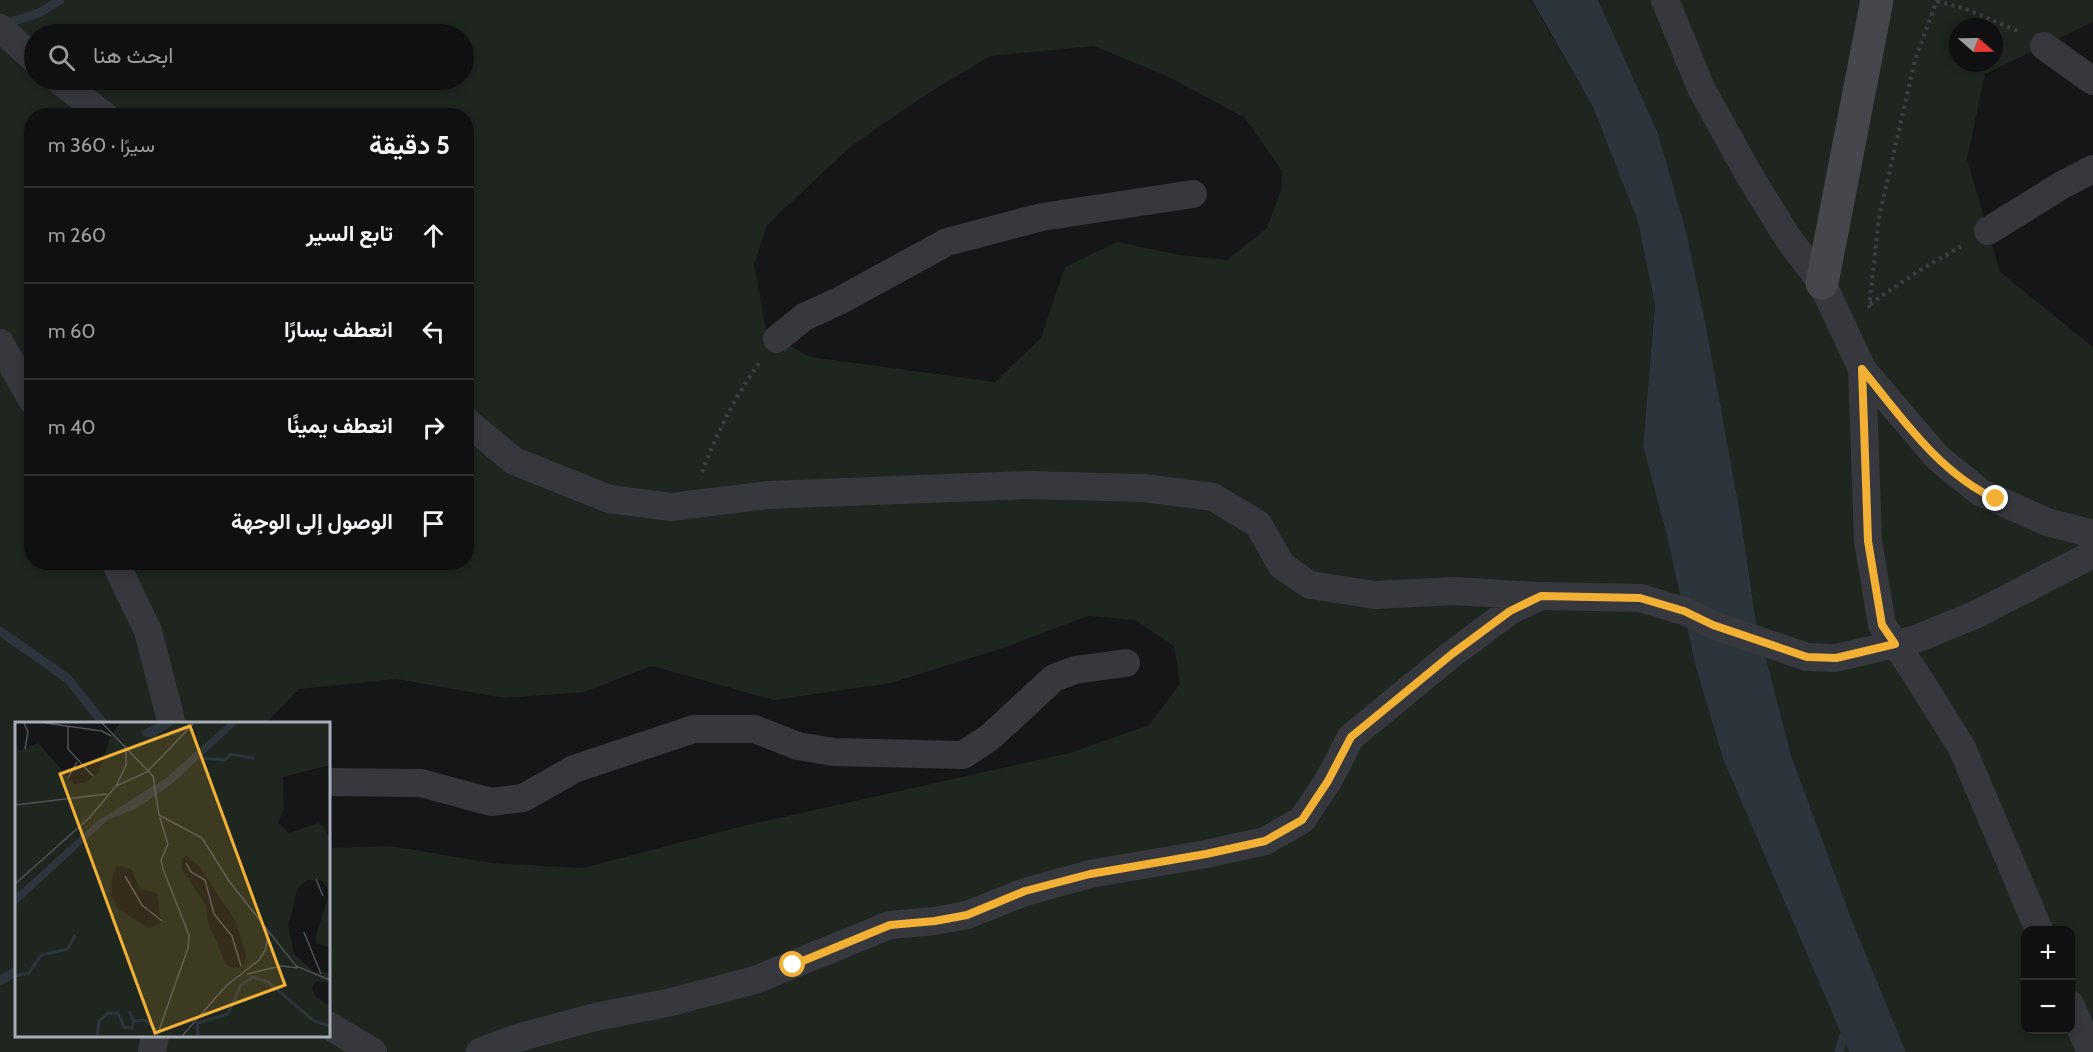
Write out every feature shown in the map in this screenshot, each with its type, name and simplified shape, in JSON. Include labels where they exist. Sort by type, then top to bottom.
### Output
[{"type":"main road","points":[[1822,283],[1877,0]]},
{"type":"street","points":[[1665,0],[1706,98],[1749,175],[1788,238],[1822,283],[1862,369],[1938,458],[1980,492],[2047,522],[2093,534]]},
{"type":"street","points":[[0,28],[24,50]]},
{"type":"street","points":[[2044,46],[2093,81]]},
{"type":"street","points":[[72,90],[95,108]]},
{"type":"street","points":[[1988,231],[2062,185],[2093,169]]},
{"type":"street","points":[[777,339],[804,317],[839,302],[946,242],[1042,217],[1192,194]]},
{"type":"street","points":[[0,344],[24,386]]},
{"type":"street","points":[[1862,369],[1868,541],[1882,625],[1962,748],[2037,926]]},
{"type":"street","points":[[474,428],[514,461],[609,499],[671,507],[768,495],[1028,484],[1144,488],[1213,497],[1258,524],[1282,566],[1310,585],[1375,595],[1454,591],[1640,598],[1684,611],[1713,625],[1807,657],[1836,658],[1916,639],[1977,614],[2093,554]]},
{"type":"street","points":[[119,570],[148,631],[172,722]]},
{"type":"street","points":[[480,1052],[514,1039],[595,1017],[667,1004],[755,980],[890,925],[935,921],[967,915],[1025,891],[1090,874],[1206,854],[1265,841],[1302,820],[1328,781],[1351,737],[1452,654],[1510,611],[1541,596]]},
{"type":"street","points":[[330,782],[420,783],[491,802],[523,798],[574,769],[694,729],[754,729],[798,746],[833,752],[963,755],[988,738],[1054,678],[1075,670],[1126,663]]},
{"type":"street","points":[[2075,1015],[2091,1052]]},
{"type":"street","points":[[330,1026],[373,1052]]},
{"type":"street","points":[[152,1052],[155,1037]]},
{"type":"path","points":[[1868,315],[1880,217],[1916,60],[1937,0],[2003,24],[2044,46]]},
{"type":"path","points":[[1870,304],[1917,272],[1988,231]]},
{"type":"path","points":[[688,506],[717,435],[745,382],[777,339]]},
{"type":"shaded area","points":[[0,0],[1531,0],[1593,107],[1638,222],[1655,305],[1643,446],[1667,536],[1696,669],[1723,759],[1849,1052],[0,1052]],"holes":[[[1094,46],[1167,76],[1245,118],[1282,171],[1281,190],[1267,228],[1227,260],[1180,255],[1117,242],[1065,267],[1041,338],[995,382],[810,357],[767,334],[754,265],[767,225],[850,147],[927,94],[990,56]],[[1088,616],[1135,620],[1174,646],[1180,684],[1149,725],[1070,753],[743,826],[583,868],[491,863],[391,846],[330,848],[330,1037],[15,1037],[15,722],[267,722],[299,689],[397,679],[504,698],[584,692],[652,666],[774,700],[891,683],[1003,648]]]},
{"type":"shaded area","points":[[1532,0],[1598,0],[1658,133],[1686,231],[1706,326],[1741,519],[1755,616],[1791,755],[1851,918],[1906,1052],[1849,1052],[1723,759],[1696,668],[1667,536],[1643,446],[1655,305],[1638,222],[1593,107]]},
{"type":"shaded area","points":[[1598,0],[2093,0],[2093,22],[2003,65],[2003,18],[1949,18],[1949,72],[1989,72],[1985,74],[1967,159],[2000,272],[2093,347],[2093,1052],[1906,1052],[1851,918],[1791,755],[1755,616],[1741,519],[1706,326],[1686,231],[1658,133]]},
{"type":"waterway","points":[[2,25],[39,13],[60,0]]},
{"type":"waterway","points":[[0,631],[68,679],[102,722]]},
{"type":"waterway","points":[[0,981],[15,972]]},
{"type":"waterway","points":[[1839,1052],[1843,1037],[1850,1027]]},
{"type":"route","points":[[793,965],[890,925],[935,921],[967,915],[1025,891],[1090,874],[1206,854],[1265,841],[1302,820],[1328,781],[1351,737],[1452,654],[1510,611],[1541,596],[1640,598],[1684,611],[1713,625],[1807,657],[1836,658],[1895,644],[1882,625],[1868,541],[1866,432],[1862,369],[1938,458],[1980,492],[1996,499]]}]
